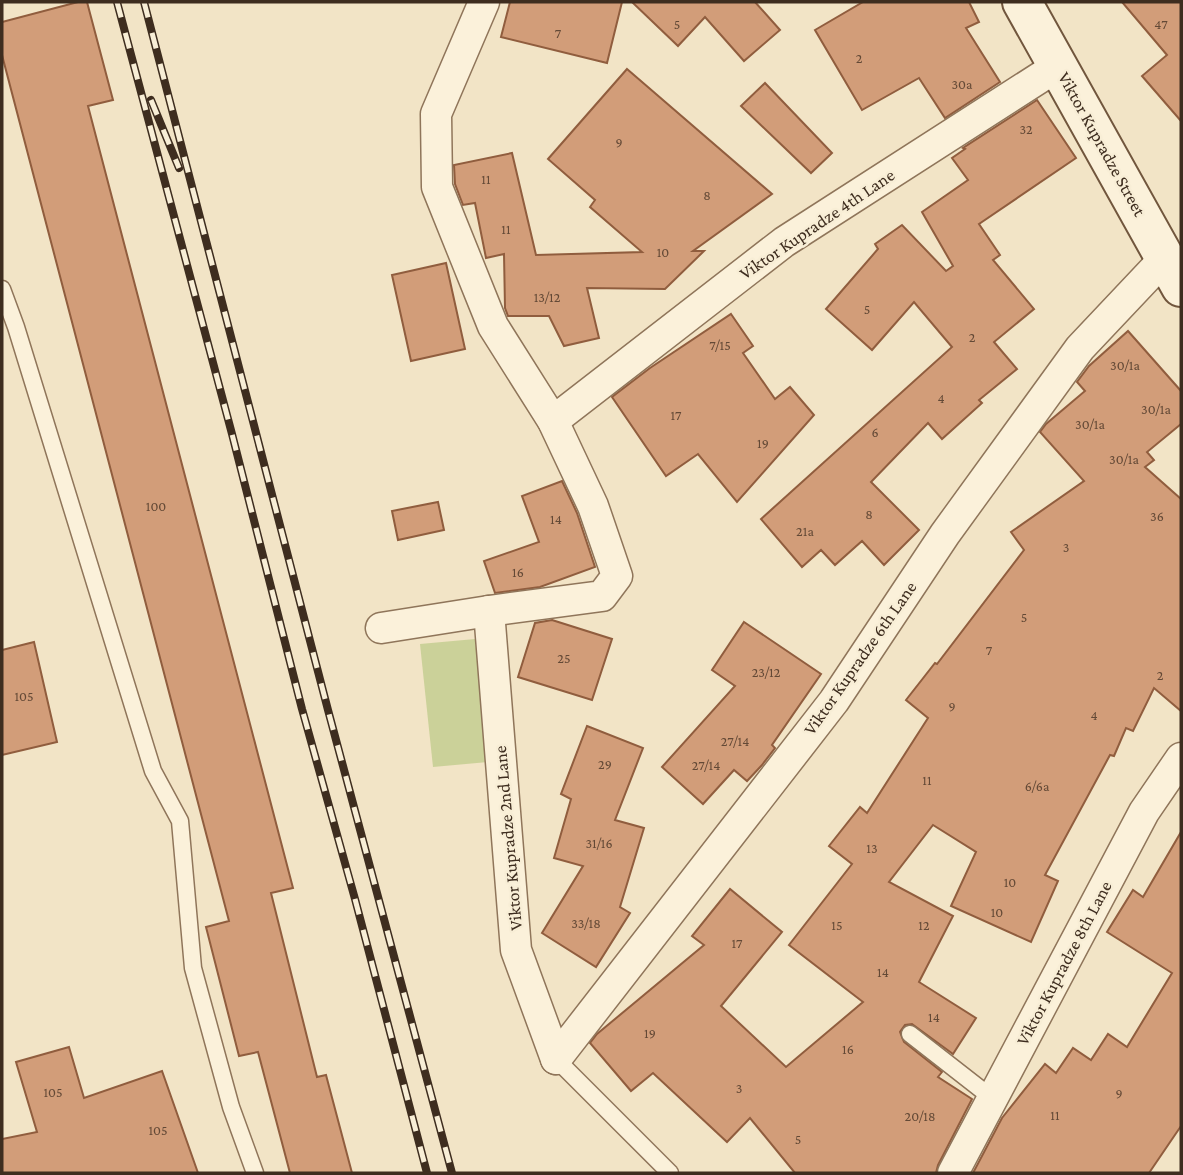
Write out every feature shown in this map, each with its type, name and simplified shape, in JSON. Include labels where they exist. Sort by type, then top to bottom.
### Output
[{"type":"street","points":[[381,628],[602,596],[617,576],[593,506],[553,421],[493,326],[437,187],[436,114],[484,2]]},
{"type":"street","name":"Viktor Kupradze Street","points":[[1022,2],[1173,272]]},
{"type":"street","name":"Viktor Kupradze 4th Lane","points":[[553,421],[784,242],[1058,66]]},
{"type":"street","name":"Viktor Kupradze 6th Lane","points":[[555,1059],[834,701],[944,534],[1080,348],[1173,272]]},
{"type":"street","name":"Viktor Kupradze 2nd Lane","points":[[489,611],[516,950],[555,1059]]},
{"type":"street","name":"Viktor Kupradze 8th Lane","points":[[953,1173],[1144,812],[1181,758]]},
{"type":"lane","points":[[2,289],[153,771],[180,821],[193,968],[231,1107],[255,1173]]},
{"type":"lane","points":[[910,1034],[992,1098]]},
{"type":"lane","points":[[555,1059],[670,1173]]},
{"type":"green space","points":[[475,639],[488,762],[433,767],[420,644]]},
{"type":"building","points":[[87,2],[113,100],[88,106],[293,888],[271,893],[317,1077],[326,1075],[352,1173],[290,1173],[258,1052],[239,1056],[206,927],[229,921],[2,55],[2,22]]},
{"type":"building","points":[[510,2],[622,2],[607,63],[501,37]]},
{"type":"building","points":[[632,2],[755,2],[780,30],[744,61],[705,17],[678,46]]},
{"type":"building","points":[[863,2],[969,2],[979,22],[966,28],[1000,82],[945,118],[919,78],[862,110],[815,30]]},
{"type":"building","points":[[1122,2],[1181,2],[1181,121],[1142,76],[1167,55]]},
{"type":"building","points":[[627,69],[772,194],[693,251],[704,251],[665,289],[587,288],[599,338],[564,346],[549,316],[508,316],[505,308],[504,254],[486,258],[475,203],[463,205],[455,184],[454,165],[512,153],[536,255],[642,252],[590,207],[595,200],[548,159]]},
{"type":"building","points":[[765,83],[832,153],[811,173],[741,106]]},
{"type":"building","points":[[1037,100],[1076,158],[979,224],[1000,255],[993,260],[1034,309],[994,342],[1017,369],[979,400],[982,403],[942,439],[928,423],[871,482],[919,530],[884,565],[862,541],[835,565],[821,550],[802,567],[761,519],[952,347],[914,302],[872,350],[826,309],[878,249],[875,244],[902,225],[946,271],[953,266],[922,212],[968,180],[952,158]]},
{"type":"building","points":[[446,263],[465,349],[411,361],[392,275]]},
{"type":"building","points":[[731,314],[753,346],[743,353],[775,399],[790,387],[814,415],[737,502],[698,454],[666,476],[612,397]]},
{"type":"building","points":[[1128,331],[1181,391],[1181,424],[1147,452],[1154,460],[1145,467],[1181,499],[1181,711],[1154,688],[1133,731],[1126,728],[1114,756],[1110,755],[1045,875],[1058,881],[1031,942],[951,906],[976,852],[933,825],[889,882],[953,916],[919,982],[976,1018],[953,1054],[912,1024],[905,1025],[900,1032],[904,1042],[942,1072],[938,1077],[972,1099],[936,1173],[795,1173],[750,1118],[727,1142],[653,1073],[631,1091],[590,1043],[597,1034],[704,945],[692,936],[730,889],[782,932],[721,1006],[786,1067],[863,1002],[789,945],[852,864],[829,846],[860,807],[867,813],[928,718],[906,700],[935,663],[937,664],[1024,550],[1011,532],[1084,481],[1040,432],[1085,391],[1077,382],[1089,366]]},
{"type":"building","points":[[562,481],[577,513],[595,567],[540,587],[495,593],[484,561],[539,542],[522,496]]},
{"type":"building","points":[[438,502],[444,530],[398,540],[392,511]]},
{"type":"building","points":[[552,620],[612,639],[592,700],[518,677],[535,623]]},
{"type":"building","points":[[744,622],[821,674],[772,745],[775,748],[762,765],[747,781],[734,770],[703,804],[662,767],[735,686],[712,670]]},
{"type":"building","points":[[34,642],[57,742],[2,755],[2,650]]},
{"type":"building","points":[[587,726],[643,748],[615,820],[644,828],[620,907],[630,913],[596,967],[542,933],[583,866],[554,858],[571,799],[561,794]]},
{"type":"building","points":[[1181,832],[1181,1126],[1149,1173],[973,1173],[1002,1118],[1045,1064],[1056,1073],[1073,1048],[1091,1060],[1108,1034],[1127,1047],[1172,973],[1107,932],[1133,890],[1143,897]]},
{"type":"building","points":[[69,1047],[84,1098],[162,1071],[198,1173],[2,1173],[2,1139],[37,1132],[16,1062]]},
{"type":"railway","points":[[117,2],[427,1173]]},
{"type":"railway","points":[[144,2],[328,710],[452,1173]]},
{"type":"railway","points":[[151,100],[179,168]]}]
